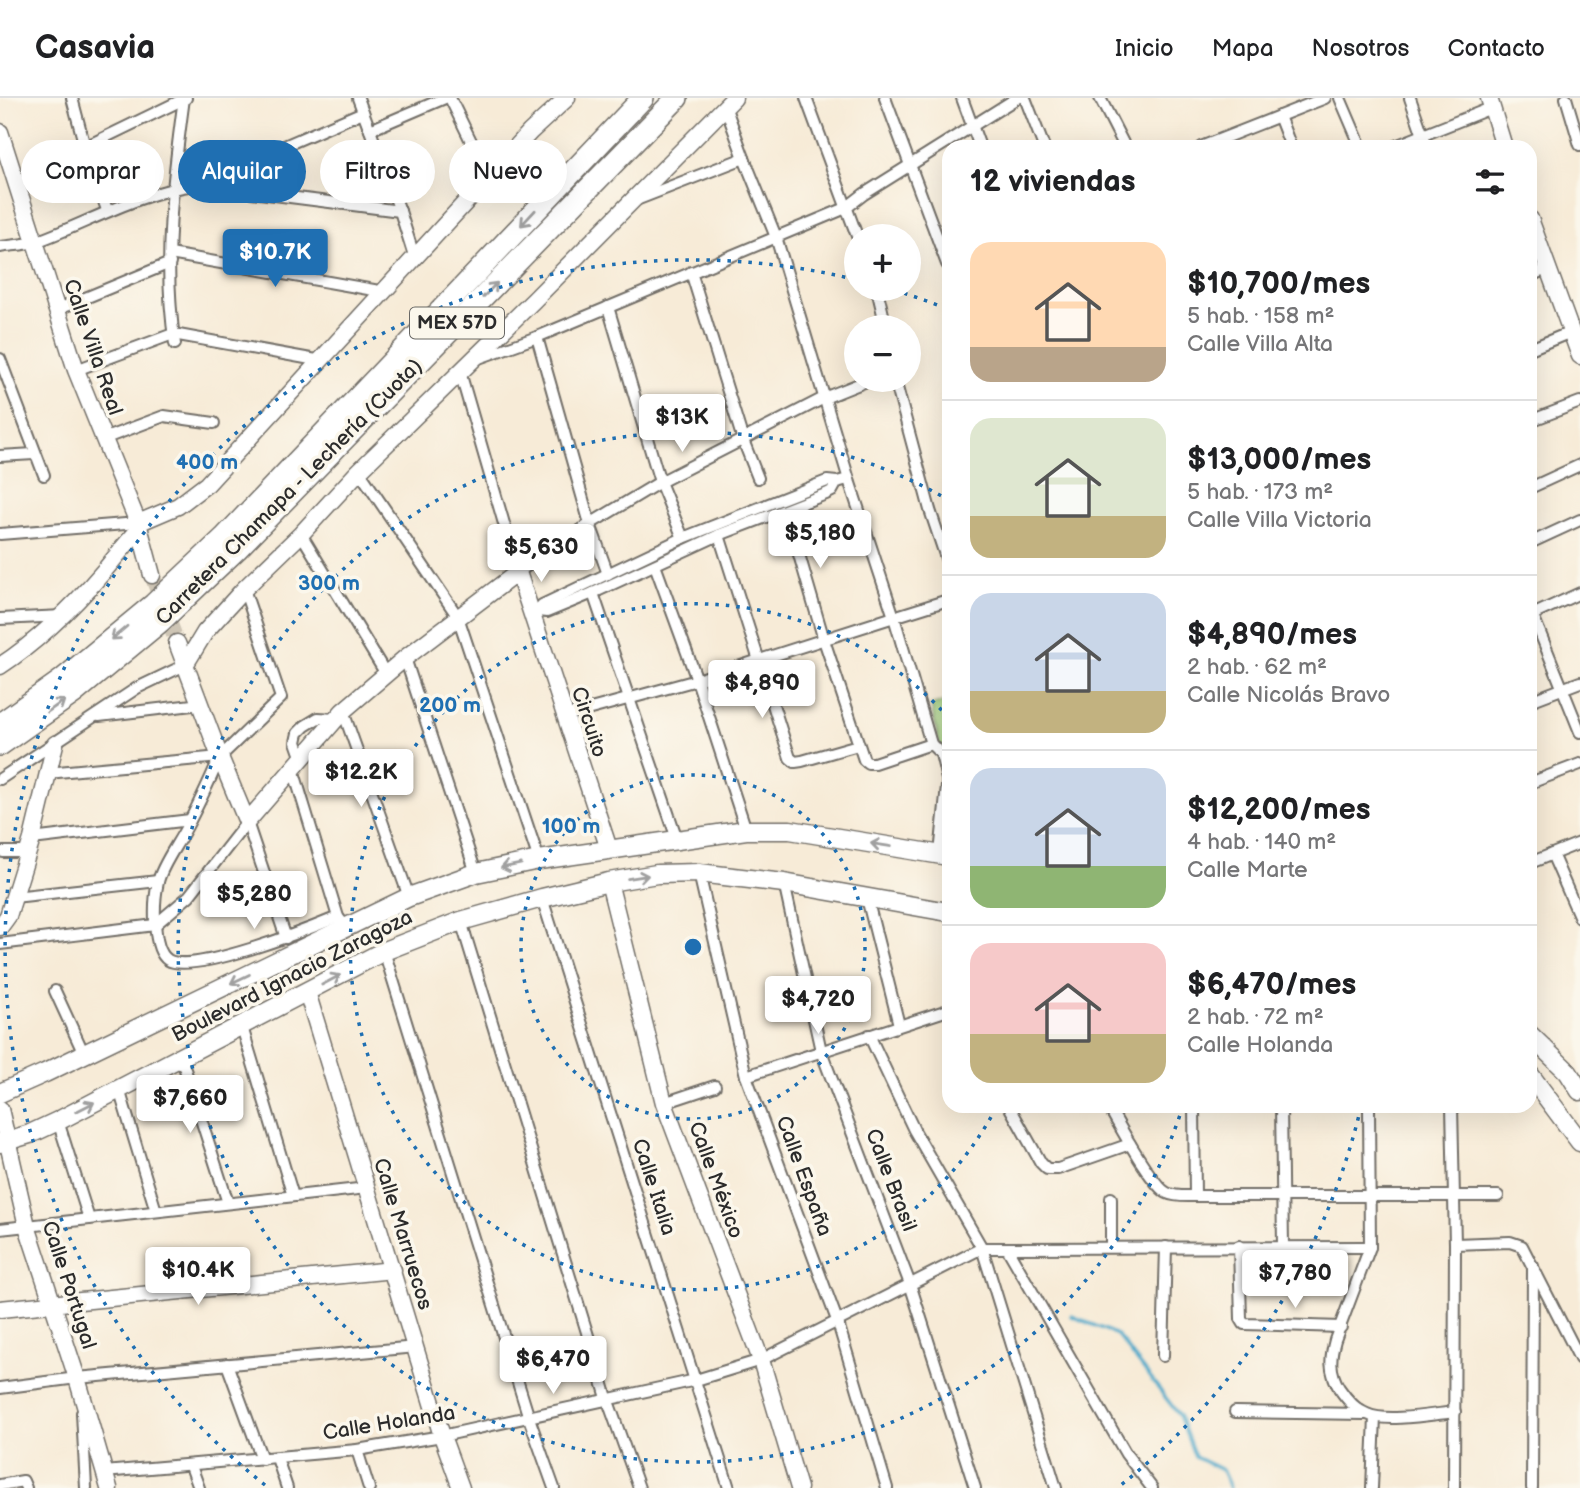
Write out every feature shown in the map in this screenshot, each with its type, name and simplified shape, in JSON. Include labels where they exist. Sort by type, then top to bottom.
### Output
[{"type":"highway","name":"Carretera Chamapa - Lechería (Cuota)","points":[[0,724],[62,680],[133,621],[224,538],[643,98]]},
{"type":"highway","name":"Carretera Chamapa - Lechería (Cuota)","points":[[0,745],[74,692],[161,621],[228,558],[677,98]]},
{"type":"main road","name":"Boulevard Ignacio Zaragoza","points":[[0,1093],[84,1055],[342,922],[476,873],[539,860],[746,830],[790,830],[942,855]]},
{"type":"main road","name":"Boulevard Ignacio Zaragoza","points":[[3,1142],[58,1121],[384,951],[461,921],[542,898],[657,874],[699,873],[784,883],[942,911]]},
{"type":"main road","points":[[1537,1042],[1568,1072],[1580,1091]]},
{"type":"main road","points":[[1537,1084],[1580,1142]]},
{"type":"street","points":[[72,98],[83,140]]},
{"type":"street","points":[[101,140],[185,98]]},
{"type":"street","points":[[174,339],[170,259],[173,188],[185,98]]},
{"type":"street","points":[[358,98],[400,211],[415,260]]},
{"type":"street","points":[[370,130],[448,98],[470,140]]},
{"type":"street","points":[[523,140],[567,98]]},
{"type":"street","points":[[806,98],[852,224]]},
{"type":"street","points":[[886,98],[942,250]]},
{"type":"street","points":[[962,98],[977,140]]},
{"type":"street","points":[[950,140],[1017,98]]},
{"type":"street","points":[[1025,98],[1041,140]]},
{"type":"street","points":[[1100,98],[1121,140]]},
{"type":"street","points":[[1230,140],[1325,98]]},
{"type":"street","points":[[1340,98],[1358,140]]},
{"type":"street","points":[[1410,98],[1425,140]]},
{"type":"street","points":[[1566,98],[1580,145]]},
{"type":"street","points":[[1410,140],[1489,101],[1502,140]]},
{"type":"street","points":[[730,102],[744,158],[776,237],[824,398],[843,481],[897,616],[931,744],[942,757]]},
{"type":"street","points":[[0,779],[137,688],[185,664],[205,632],[244,589],[730,102]]},
{"type":"street","points":[[298,140],[363,112]]},
{"type":"street","points":[[1279,117],[1288,140]]},
{"type":"street","name":"Calle Villa Real","points":[[0,132],[76,369],[139,527],[152,575]]},
{"type":"street","points":[[466,367],[846,208],[942,145]]},
{"type":"street","points":[[627,204],[744,158]]},
{"type":"street","points":[[0,247],[36,242],[107,210],[178,187]]},
{"type":"street","points":[[306,199],[400,211]]},
{"type":"street","points":[[105,203],[107,210]]},
{"type":"street","points":[[0,666],[63,616],[106,569],[139,527],[178,506],[207,484],[466,203]]},
{"type":"street","points":[[1537,240],[1577,344],[1537,348]]},
{"type":"street","points":[[56,310],[170,259],[385,292]]},
{"type":"street","points":[[1537,273],[1547,269]]},
{"type":"street","points":[[691,272],[743,440],[758,478]]},
{"type":"street","points":[[608,307],[660,482],[682,538]]},
{"type":"street","points":[[537,337],[590,524],[608,574]]},
{"type":"street","points":[[76,369],[174,339],[322,361]]},
{"type":"street","points":[[0,359],[4,382],[44,475]]},
{"type":"street","points":[[466,367],[518,572]]},
{"type":"street","points":[[0,944],[155,925],[189,895],[247,822],[340,715],[405,658],[518,572],[590,524],[660,482],[844,390]]},
{"type":"street","points":[[898,392],[942,546]]},
{"type":"street","points":[[1537,418],[1580,402]]},
{"type":"street","points":[[103,439],[164,416],[214,423]]},
{"type":"street","points":[[0,456],[34,454]]},
{"type":"street","points":[[1537,485],[1580,466]]},
{"type":"street","points":[[359,471],[458,617],[539,860]]},
{"type":"street","points":[[533,612],[542,605],[682,538],[827,481],[843,481]]},
{"type":"street","points":[[533,612],[547,611],[593,593],[719,535],[832,491],[843,481]]},
{"type":"street","points":[[786,510],[824,640],[864,760],[869,763],[931,744]]},
{"type":"street","points":[[1537,540],[1580,520]]},
{"type":"street","points":[[0,534],[139,527]]},
{"type":"street","points":[[301,534],[387,674]]},
{"type":"street","points":[[719,535],[790,758],[795,762],[858,745]]},
{"type":"street","points":[[655,565],[746,830]]},
{"type":"street","name":"Circuito","points":[[518,572],[609,849]]},
{"type":"street","points":[[244,589],[281,698],[220,757],[158,881],[155,925],[162,954],[168,960],[184,964],[342,922],[298,764]]},
{"type":"street","points":[[593,593],[677,839]]},
{"type":"street","points":[[1537,610],[1580,593]]},
{"type":"street","points":[[565,716],[696,680],[942,602]]},
{"type":"street","points":[[0,619],[63,616]]},
{"type":"street","points":[[1537,629],[1580,732]]},
{"type":"street","points":[[177,643],[247,822],[286,937]]},
{"type":"street","points":[[405,658],[476,873]]},
{"type":"street","points":[[1537,698],[1580,682]]},
{"type":"street","points":[[98,716],[201,705]]},
{"type":"street","points":[[340,715],[409,897]]},
{"type":"street","points":[[0,927],[8,916],[30,846],[55,744]]},
{"type":"street","points":[[47,773],[220,757]]},
{"type":"street","points":[[1537,780],[1580,764]]},
{"type":"street","points":[[4,852],[190,820]]},
{"type":"street","points":[[1537,860],[1580,843]]},
{"type":"street","points":[[1552,854],[1580,918]]},
{"type":"street","name":"Calle España","points":[[699,873],[746,1076],[838,1323],[887,1488]]},
{"type":"street","points":[[14,897],[158,881]]},
{"type":"street","name":"Calle México","points":[[609,882],[664,1102],[761,1360],[799,1488]]},
{"type":"street","name":"Calle Brasil","points":[[784,883],[821,1051],[910,1284],[975,1488]]},
{"type":"street","name":"Calle Italia","points":[[542,898],[729,1488]]},
{"type":"street","points":[[867,898],[899,1025]]},
{"type":"street","points":[[461,921],[608,1401],[639,1488]]},
{"type":"street","points":[[384,951],[529,1418],[554,1488]]},
{"type":"street","points":[[55,991],[84,1055]]},
{"type":"street","name":"Calle Marruecos","points":[[307,992],[442,1436],[461,1488]]},
{"type":"street","points":[[746,1076],[942,1012]]},
{"type":"street","points":[[242,1027],[293,1196]]},
{"type":"street","points":[[869,1035],[914,1130],[982,1248],[1056,1488]]},
{"type":"street","points":[[181,1057],[229,1203]]},
{"type":"street","points":[[664,1102],[715,1086]]},
{"type":"street","points":[[119,1089],[156,1211]]},
{"type":"street","name":"Calle Portugal","points":[[0,1109],[3,1142],[27,1226],[109,1488]]},
{"type":"street","points":[[1013,1113],[1041,1163],[1047,1168],[1058,1169],[1130,1144]]},
{"type":"street","points":[[1112,1113],[1160,1188],[1168,1194],[1498,1196]]},
{"type":"street","points":[[1194,1113],[1195,1196]]},
{"type":"street","points":[[1281,1113],[1283,1246]]},
{"type":"street","points":[[1369,1113],[1370,1247],[1330,1356],[1331,1369],[1343,1394],[1370,1415]]},
{"type":"street","points":[[1452,1113],[1455,1244],[1454,1488]]},
{"type":"street","points":[[58,1121],[89,1219]]},
{"type":"street","points":[[0,1229],[367,1188]]},
{"type":"street","points":[[1111,1198],[1111,1247]]},
{"type":"street","points":[[1455,1244],[1517,1243],[1522,1246],[1580,1359]]},
{"type":"street","points":[[1163,1356],[1166,1247]]},
{"type":"street","points":[[1239,1247],[1241,1318],[1244,1324],[1341,1326]]},
{"type":"street","points":[[982,1248],[1370,1247]]},
{"type":"street","name":"Calle Holanda","points":[[104,1472],[358,1450],[529,1418],[696,1380],[761,1360],[982,1248]]},
{"type":"street","points":[[1007,1248],[1126,1454],[1153,1488]]},
{"type":"street","points":[[1532,1488],[1533,1266]]},
{"type":"street","points":[[0,1310],[393,1270]]},
{"type":"street","points":[[0,1388],[415,1347]]},
{"type":"street","points":[[226,1364],[262,1459]]},
{"type":"street","points":[[78,1382],[86,1488]]},
{"type":"street","points":[[1235,1412],[1412,1417],[1455,1412]]},
{"type":"street","points":[[1370,1415],[1372,1488]]},
{"type":"street","points":[[358,1450],[369,1488]]},
{"type":"street","points":[[277,1458],[287,1488]]},
{"type":"street","points":[[191,1466],[199,1488]]},
{"type":"street","points":[[0,1485],[25,1484]]},
{"type":"green space","points":[[942,702],[941,753],[931,705]]},
{"type":"waterway","points":[[1072,1316],[1117,1335],[1179,1415],[1195,1457],[1222,1470],[1230,1488]]},
{"type":"tunnel","points":[[152,575],[177,643]]}]
